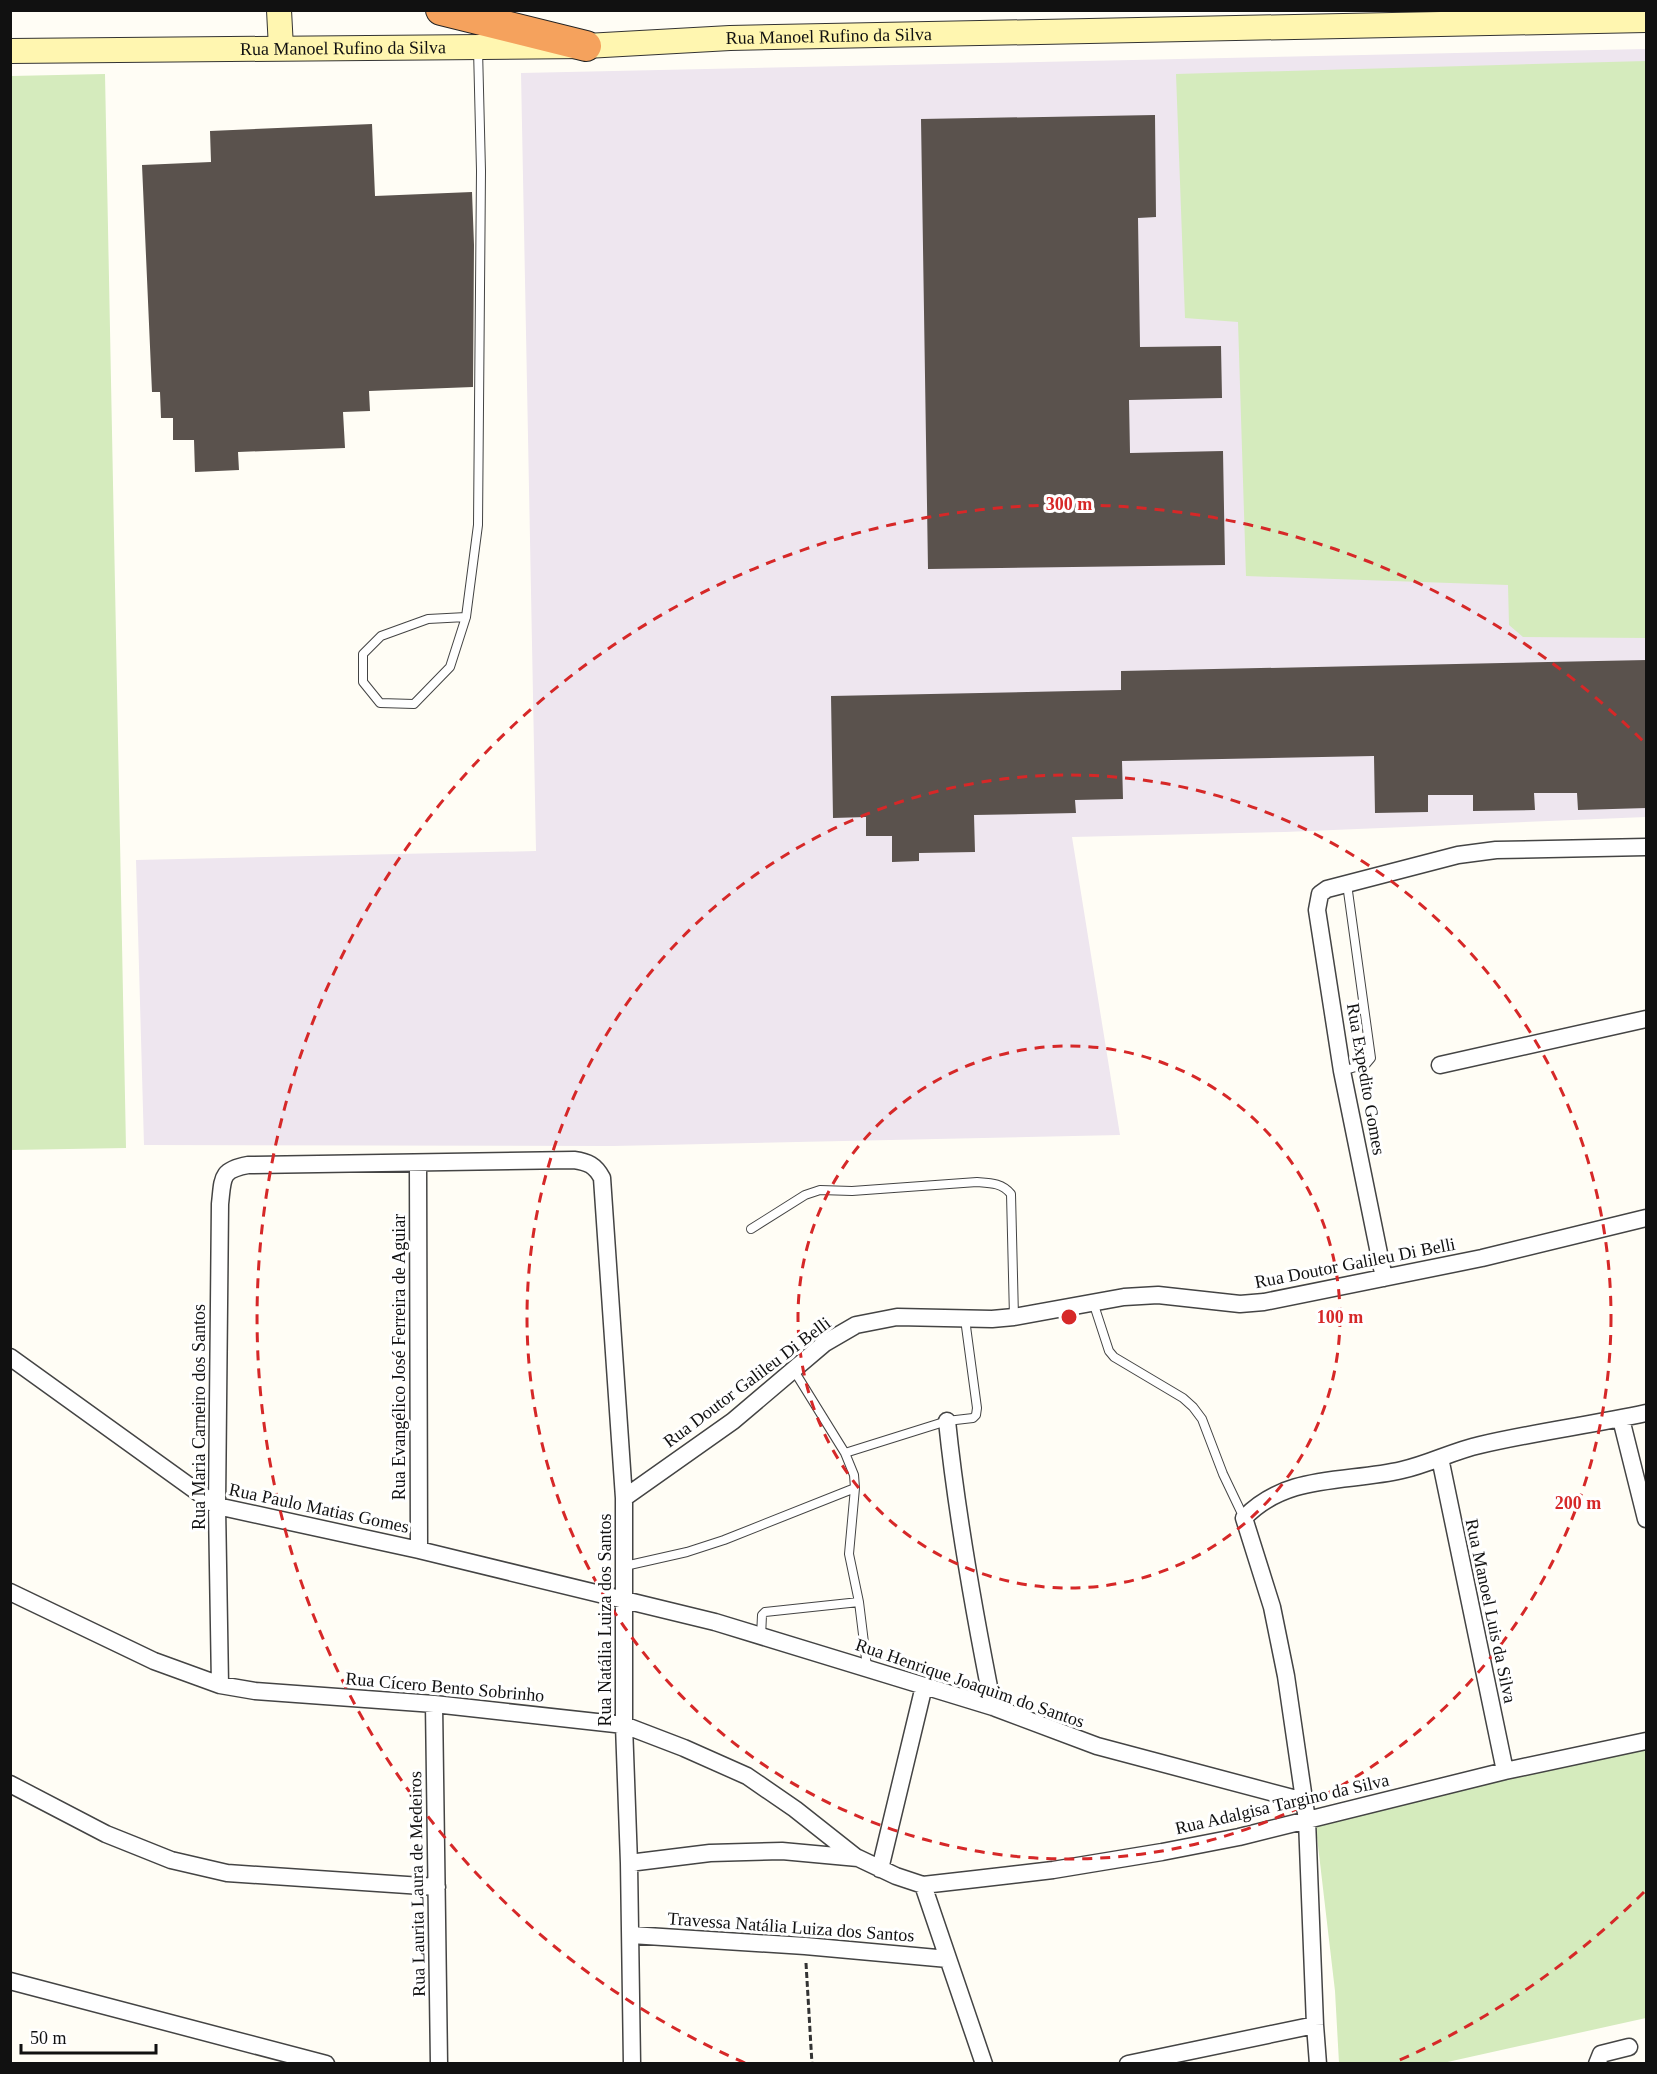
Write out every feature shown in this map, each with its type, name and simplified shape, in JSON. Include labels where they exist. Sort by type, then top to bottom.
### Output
[{"type":"highway","points":[[441,10],[586,46]]},
{"type":"main road","points":[[279,10],[281,48]]},
{"type":"main road","name":"Rua Manoel Rufino da Silva","points":[[10,51],[586,46],[742,38],[1647,20]]},
{"type":"street","points":[[1347,884],[1458,855],[1496,850],[1647,847]]},
{"type":"street","name":"Rua Expedito Gomes","points":[[1347,884],[1327,889],[1320,894],[1317,910],[1342,1071],[1384,1278]]},
{"type":"street","points":[[1440,1065],[1647,1019]]},
{"type":"street","name":"Rua Natália Luiza dos Santos","points":[[418,1163],[574,1160],[588,1162],[594,1166],[602,1178],[624,1498],[624,1725],[631,1935],[632,2064]]},
{"type":"street","name":"Rua Maria Carneiro dos Santos","points":[[220,1685],[217,1506],[220,1203],[225,1175],[232,1168],[248,1165],[418,1163]]},
{"type":"street","name":"Rua Evangélico José Ferreira de Aguiar","points":[[418,1163],[419,1550]]},
{"type":"street","name":"Rua Doutor Galileu Di Belli","points":[[624,1498],[733,1421],[825,1343],[856,1325],[897,1317],[1014,1317],[1124,1297],[1158,1296],[1240,1304],[1264,1302],[1482,1258],[1647,1218]]},
{"type":"street","name":"Rua Paulo Matias Gomes","points":[[10,1357],[217,1506],[419,1550],[625,1599]]},
{"type":"street","points":[[1318,2064],[1307,1820],[1286,1676],[1272,1607],[1244,1518],[1254,1507],[1269,1497],[1290,1488],[1357,1475],[1399,1471],[1482,1445],[1647,1413]]},
{"type":"street","points":[[1621,1419],[1647,1519]]},
{"type":"street","points":[[947,1421],[966,1571],[993,1707]]},
{"type":"street","name":"Rua Manoel Luis da Silva","points":[[1440,1458],[1504,1771]]},
{"type":"street","name":"Rua Cícero Bento Sobrinho","points":[[10,1592],[154,1661],[220,1685],[255,1691],[434,1704],[624,1725],[747,1776],[858,1858]]},
{"type":"street","name":"Rua Henrique Joaquim do Santos","points":[[625,1599],[715,1622],[867,1667],[993,1707],[1097,1746],[1304,1801]]},
{"type":"street","points":[[880,1869],[924,1686]]},
{"type":"street","name":"Rua Laurita Laura de Medeiros","points":[[434,1704],[439,2064]]},
{"type":"street","name":"Rua Adalgisa Targino da Silva","points":[[923,1885],[1053,1870],[1239,1837],[1504,1771],[1647,1741]]},
{"type":"street","points":[[10,1784],[106,1834],[171,1860],[227,1873],[437,1887]]},
{"type":"street","points":[[629,1863],[710,1853],[782,1851],[858,1858],[923,1885],[984,2064]]},
{"type":"street","name":"Travessa Natália Luiza dos Santos","points":[[631,1935],[805,1946],[948,1959]]},
{"type":"street","points":[[10,1981],[326,2064]]},
{"type":"street","points":[[1128,2064],[1315,2025]]},
{"type":"street","points":[[1597,2064],[1601,2054],[1629,2048]]},
{"type":"lane","points":[[466,616],[428,620],[381,636],[363,654],[363,682],[380,703],[414,704],[450,667],[466,616],[478,525],[480,460],[481,171],[477,48]]},
{"type":"lane","points":[[1342,1071],[1366,1064],[1371,1058],[1347,884]]},
{"type":"lane","points":[[751,1229],[806,1194],[820,1190],[852,1191],[977,1182],[1002,1185],[1011,1194],[1014,1317]]},
{"type":"lane","points":[[1093,1302],[1109,1351],[1114,1357],[1183,1398],[1202,1419],[1223,1474],[1244,1518]]},
{"type":"lane","points":[[846,1453],[947,1421],[974,1418],[977,1413],[965,1318]]},
{"type":"lane","points":[[793,1369],[846,1453],[854,1475],[855,1488],[849,1554],[859,1602],[867,1667]]},
{"type":"lane","points":[[625,1566],[687,1552],[724,1540],[855,1488]]},
{"type":"lane","points":[[761,1637],[762,1615],[765,1612],[859,1602]]},
{"type":"path","points":[[805,1946],[812,2064]]},
{"type":"shaded area","points":[[1646,49],[1646,817],[1285,832],[1072,837],[1120,1135],[613,1146],[144,1145],[136,860],[536,851],[521,73]]},
{"type":"green space","points":[[1646,61],[1646,638],[1523,637],[1509,625],[1508,585],[1246,576],[1238,322],[1185,318],[1176,74]]},
{"type":"green space","points":[[105,74],[126,1148],[11,1150],[11,76]]},
{"type":"green space","points":[[1646,1745],[1646,2018],[1443,2063],[1339,2063],[1335,1991],[1315,1820]]},
{"type":"building","points":[[1155,115],[1156,217],[1138,218],[1140,347],[1221,346],[1222,398],[1129,400],[1130,453],[1223,451],[1225,565],[928,569],[921,119]]},
{"type":"building","points":[[372,124],[375,196],[472,192],[473,387],[369,391],[370,411],[343,412],[345,448],[238,452],[239,470],[195,472],[194,440],[173,440],[173,418],[161,418],[160,392],[152,392],[142,165],[211,162],[210,131]]},
{"type":"building","points":[[1647,660],[1647,808],[1578,810],[1577,793],[1534,793],[1535,810],[1473,811],[1473,795],[1428,795],[1428,812],[1375,813],[1374,756],[1122,761],[1123,799],[1075,800],[1076,813],[974,815],[975,852],[919,853],[919,861],[892,862],[892,836],[866,836],[866,817],[833,818],[831,696],[1121,690],[1121,671]]}]
